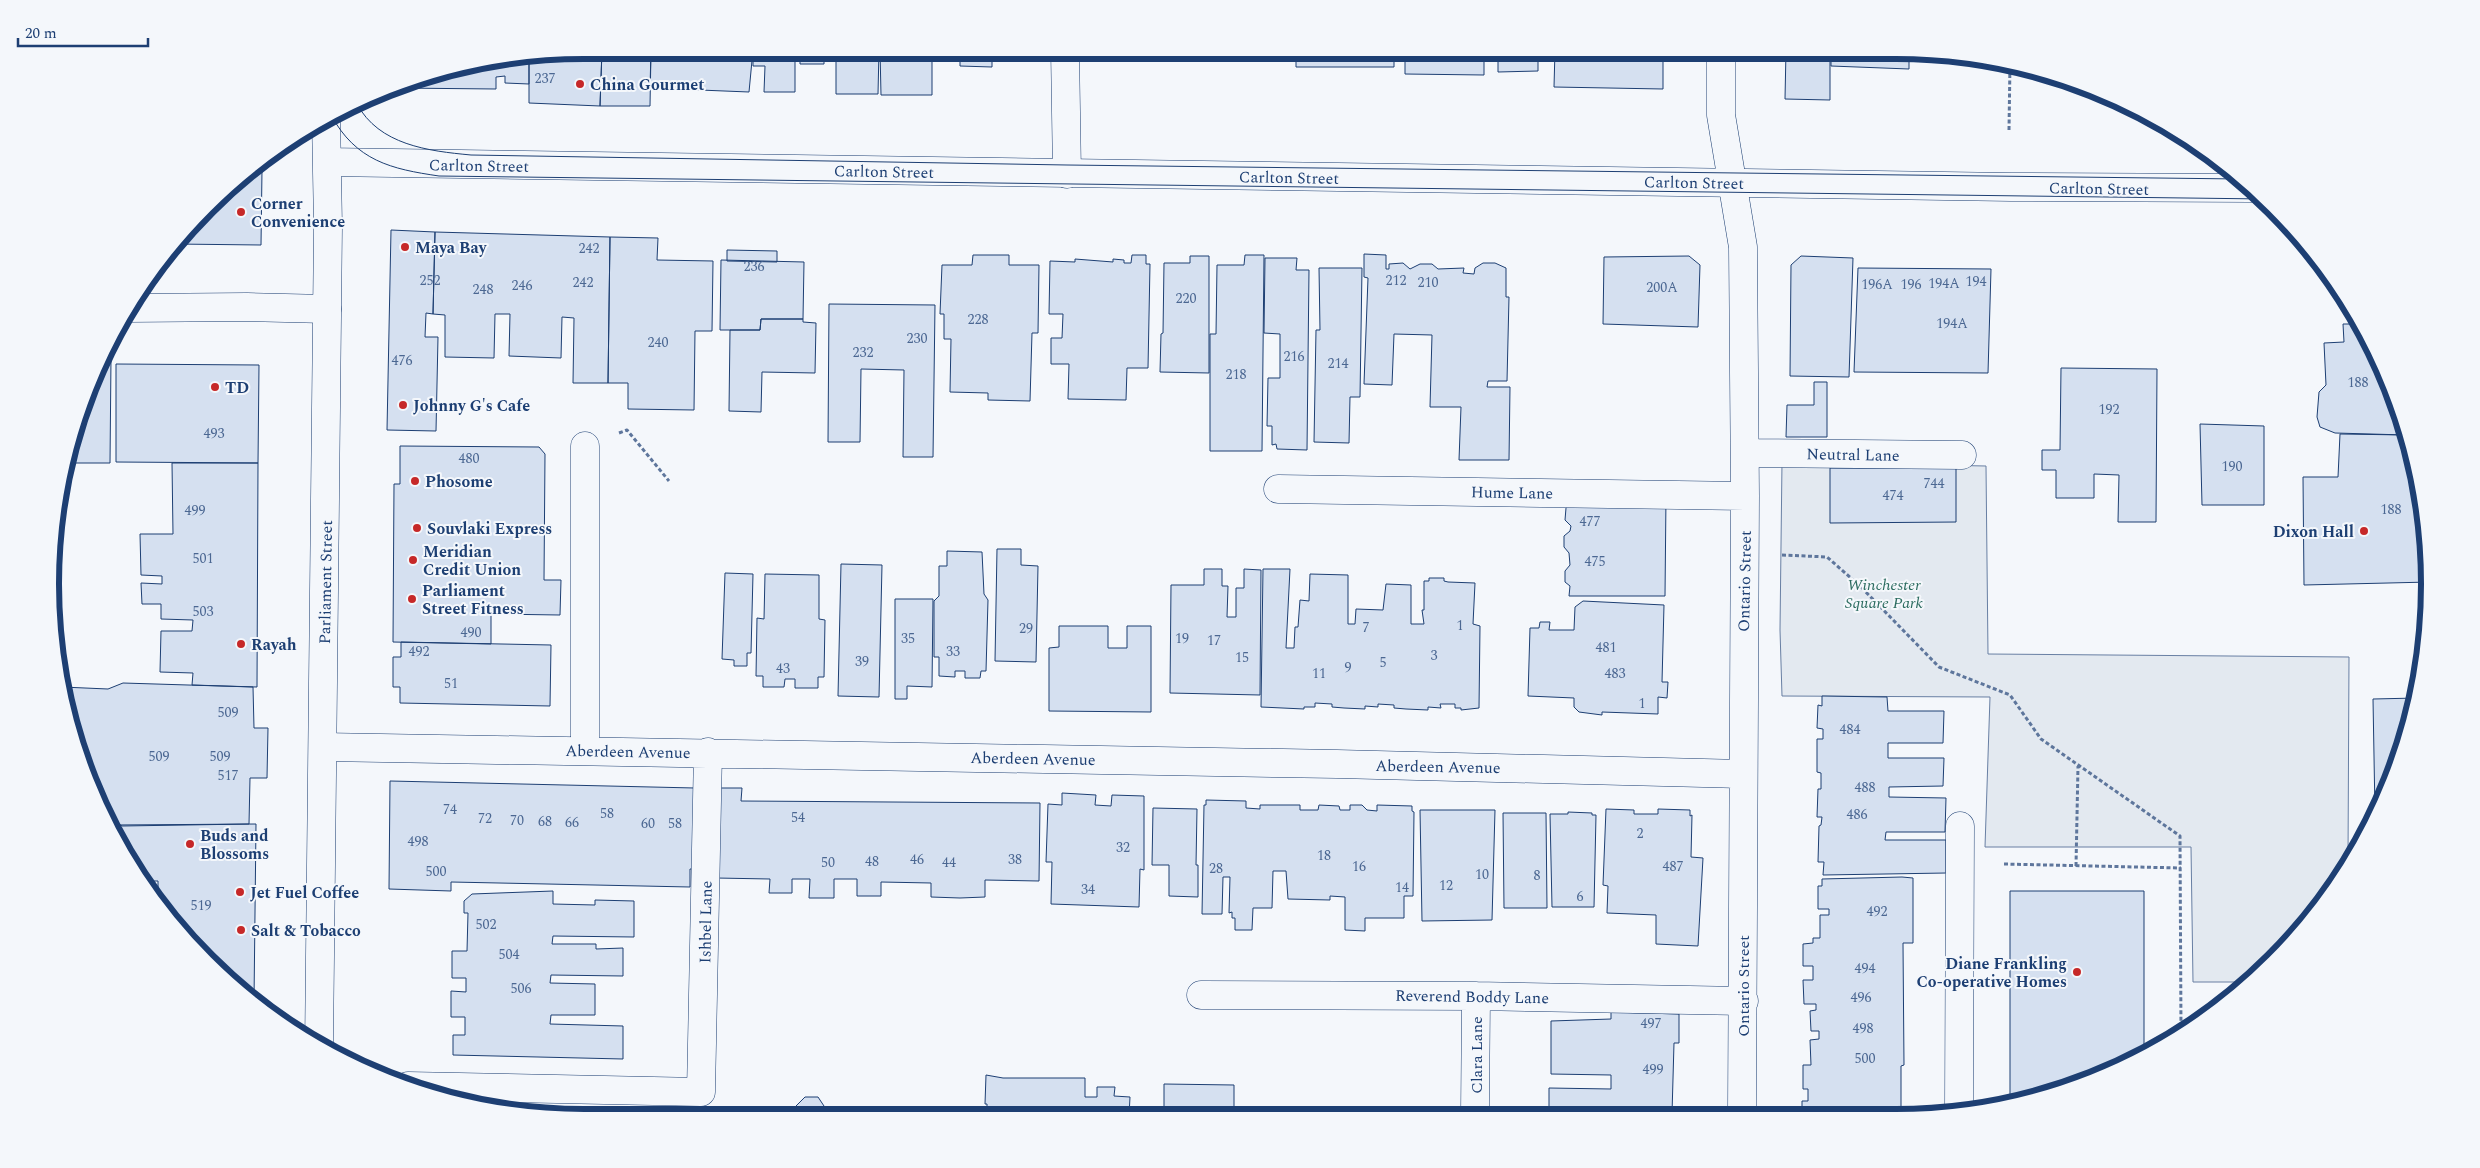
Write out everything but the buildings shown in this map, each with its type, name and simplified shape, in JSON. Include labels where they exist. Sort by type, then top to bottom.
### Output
[{"type":"main road","points":[[1066,59],[1067,174]]},
{"type":"main road","name":"Ontario Street","points":[[1721,59],[1721,115],[1742,247],[1745,453],[1742,1109]]},
{"type":"main road","name":"Parliament Street","points":[[319,1038],[327,309],[326,126]]},
{"type":"main road","name":"Carlton Street","points":[[327,162],[1732,183],[2241,188]]},
{"type":"main road","points":[[137,308],[247,306],[327,309]]},
{"type":"main road","points":[[585,446],[585,750]]},
{"type":"main road","name":"Neutral Lane","points":[[1745,453],[1962,455]]},
{"type":"main road","name":"Hume Lane","points":[[1278,489],[1745,496]]},
{"type":"main road","name":"Aberdeen Avenue","points":[[323,747],[708,752],[1659,770],[1743,774]]},
{"type":"main road","name":"Ishbel Lane","points":[[433,1087],[701,1092],[708,752]]},
{"type":"main road","points":[[1959,1106],[1960,826]]},
{"type":"main road","name":"Reverend Boddy Lane","points":[[1201,994],[1476,996],[1744,1001]]},
{"type":"main road","name":"Clara Lane","points":[[1475,1109],[1476,996]]},
{"type":"path","points":[[2009,130],[2010,72]]},
{"type":"path","points":[[585,446],[627,430],[669,481]]},
{"type":"path","points":[[1780,555],[1827,557],[1860,586],[1939,667],[2010,695],[2040,739],[2180,836],[2181,1025]]},
{"type":"path","points":[[2076,866],[2078,765]]},
{"type":"path","points":[[2004,864],[2181,868]]},
{"type":"green space","name":"Winchester Square Park","points":[[1782,462],[1986,466],[1988,654],[2349,657],[2348,852],[2313,904],[2291,930],[2238,982],[2193,982],[2191,847],[1985,847],[1990,697],[1782,696],[1780,630]]},
{"type":"tram line","points":[[360,109],[366,118],[378,129],[391,137],[422,148],[471,155],[1067,165],[2230,179]]},
{"type":"tram line","points":[[335,122],[352,143],[376,160],[405,170],[439,176],[2252,199]]},
{"type":"place","name":"China Gourmet","points":[[580,84]]},
{"type":"place","name":"Corner Convenience","points":[[241,212]]},
{"type":"place","name":"Maya Bay","points":[[405,247]]},
{"type":"place","name":"TD","points":[[215,387]]},
{"type":"place","name":"Johnny G's Cafe","points":[[403,405]]},
{"type":"place","name":"Phosome","points":[[415,481]]},
{"type":"place","name":"Souvlaki Express","points":[[417,528]]},
{"type":"place","name":"Dixon Hall","points":[[2364,531]]},
{"type":"place","name":"Meridian Credit Union","points":[[413,560]]},
{"type":"place","name":"Parliament Street Fitness","points":[[412,599]]},
{"type":"place","name":"Rayah","points":[[241,644]]},
{"type":"place","name":"Buds and Blossoms","points":[[190,844]]},
{"type":"place","name":"Jet Fuel Coffee","points":[[240,892]]},
{"type":"place","name":"Salt & Tobacco","points":[[241,930]]},
{"type":"place","name":"Diane Frankling Co-operative Homes","points":[[2077,972]]}]
